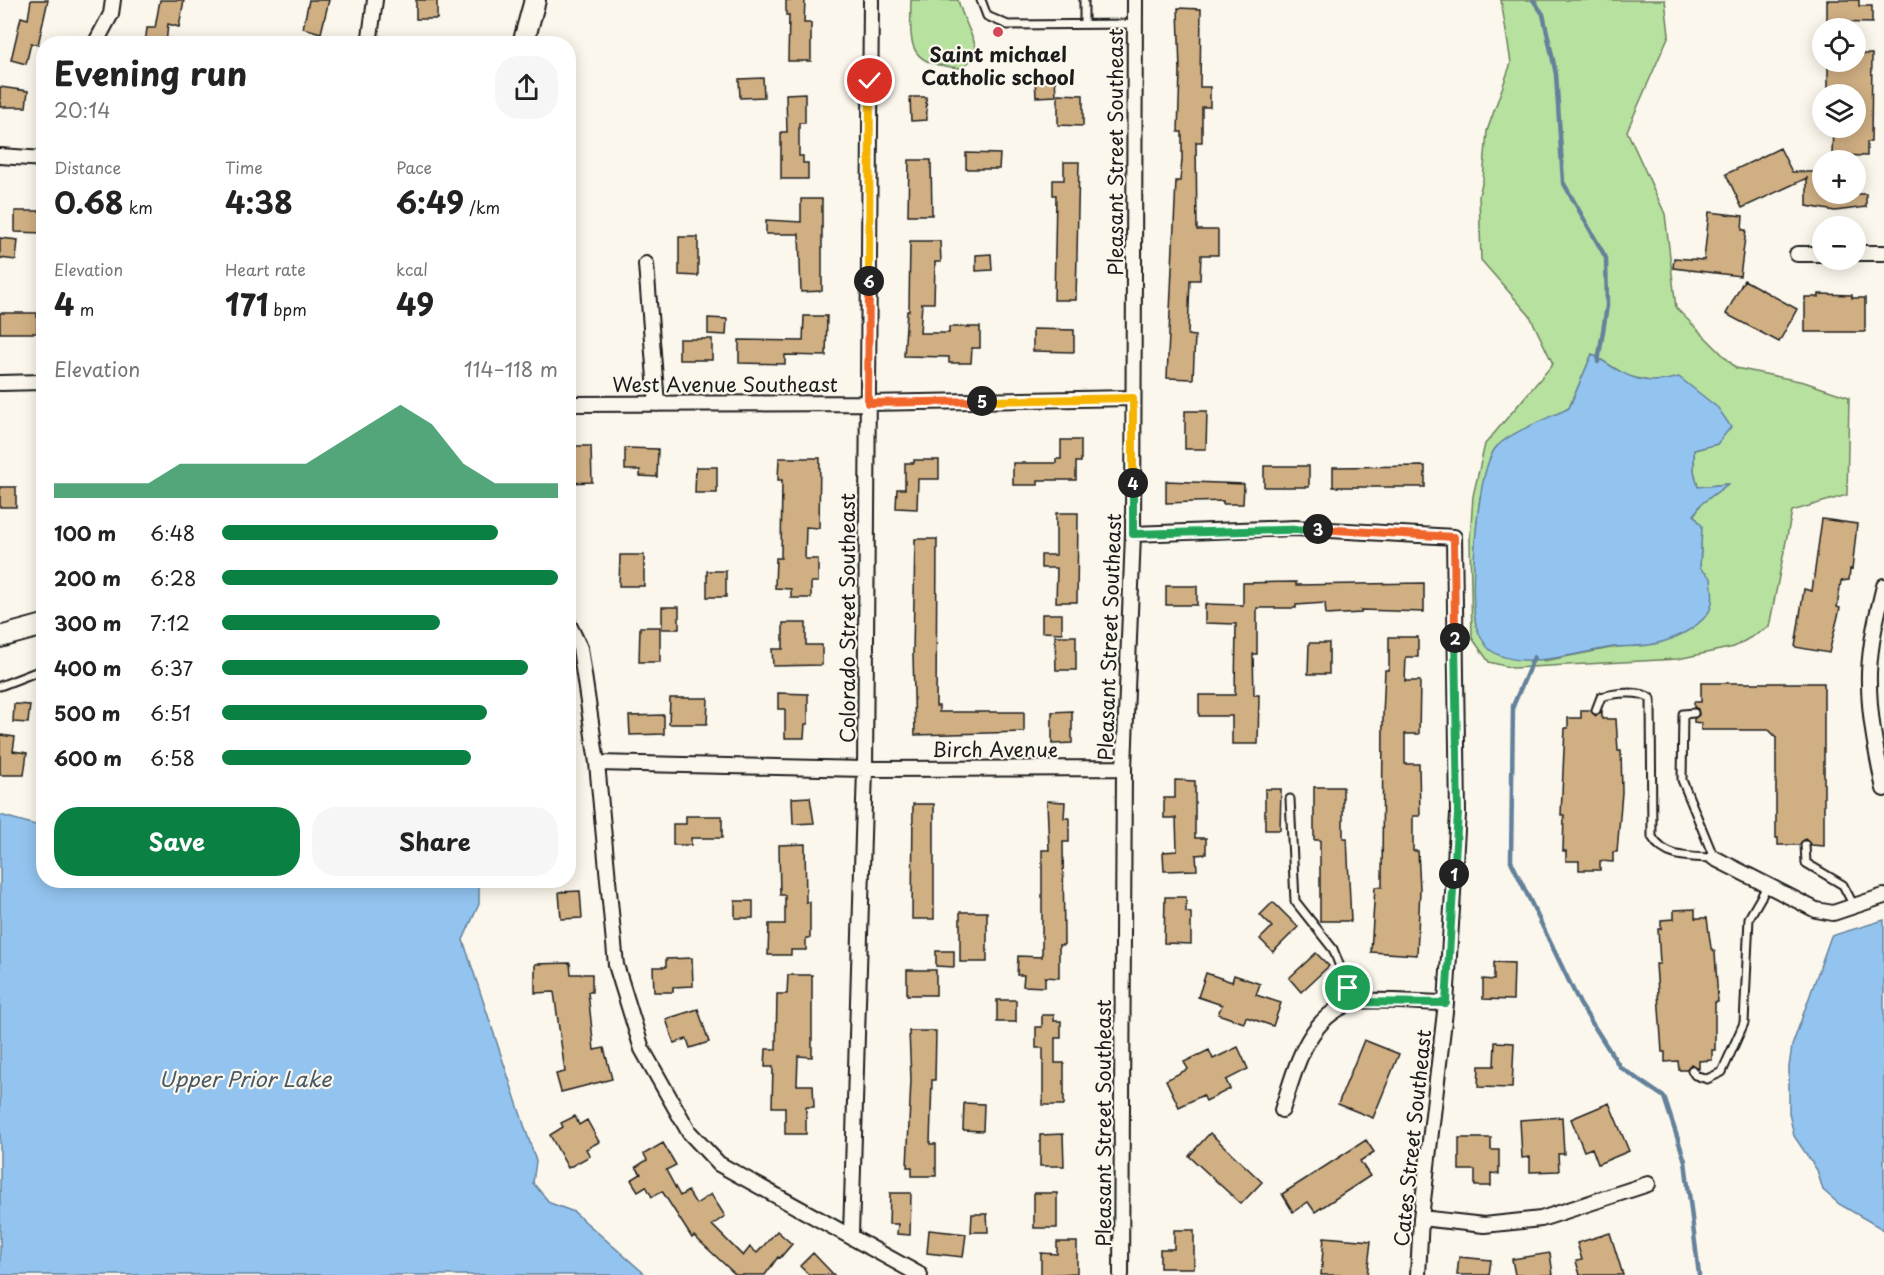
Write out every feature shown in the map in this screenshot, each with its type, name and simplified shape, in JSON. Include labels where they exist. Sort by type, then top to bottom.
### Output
[{"type":"main road","points":[[525,36],[535,0]]},
{"type":"main road","points":[[0,637],[36,627]]},
{"type":"street","points":[[99,36],[111,14],[113,0]]},
{"type":"street","points":[[370,36],[375,0]]},
{"type":"street","name":"Colorado Street Southeast","points":[[851,1235],[865,769],[871,0]]},
{"type":"street","name":"Pleasant Street Southeast","points":[[1121,1275],[1124,768],[1133,534],[1135,0]]},
{"type":"street","points":[[0,156],[36,158]]},
{"type":"street","points":[[1866,253],[1884,253]]},
{"type":"street","points":[[1797,254],[1812,254]]},
{"type":"street","points":[[646,264],[657,404]]},
{"type":"street","points":[[0,383],[36,382]]},
{"type":"street","name":"West Avenue Southeast","points":[[576,404],[868,403],[1133,398]]},
{"type":"street","name":"Cates Street Southeast","points":[[1133,534],[1295,528],[1454,537],[1458,814],[1446,1003],[1421,1218],[1418,1275]]},
{"type":"street","points":[[1884,586],[1872,637],[1869,673],[1884,789]]},
{"type":"street","points":[[576,641],[597,763],[616,965],[642,1049],[689,1132],[719,1164],[920,1275]]},
{"type":"street","name":"Birch Avenue","points":[[597,763],[865,769],[1124,768]]},
{"type":"street","points":[[1714,858],[1816,910],[1833,913],[1884,896]]},
{"type":"street","points":[[1282,1110],[1302,1049],[1321,1021],[1354,1002],[1446,1003]]},
{"type":"street","points":[[1421,1218],[1484,1225],[1541,1219],[1648,1184]]},
{"type":"lane","points":[[981,0],[987,16],[997,23],[1135,24]]},
{"type":"lane","points":[[1084,0],[1084,24]]},
{"type":"lane","points":[[0,686],[36,672]]},
{"type":"lane","points":[[1596,710],[1599,699],[1607,695],[1641,694],[1652,699],[1652,837],[1663,851],[1681,856],[1714,858],[1682,780],[1683,714],[1694,713]]},
{"type":"lane","points":[[1290,799],[1294,901],[1333,949],[1354,1002]]},
{"type":"lane","points":[[1805,845],[1806,863],[1843,885],[1854,906]]},
{"type":"lane","points":[[1692,1070],[1695,1075],[1707,1079],[1722,1072],[1744,1023],[1749,918],[1768,885]]},
{"type":"green space","points":[[911,0],[958,0],[978,54],[962,68],[931,63],[921,58],[912,42]]},
{"type":"green space","points":[[1501,0],[1665,0],[1669,35],[1627,131],[1665,214],[1676,308],[1736,368],[1804,382],[1849,397],[1847,495],[1792,511],[1769,627],[1734,647],[1678,659],[1513,668],[1489,662],[1472,638],[1470,540],[1473,496],[1485,444],[1553,364],[1530,316],[1481,260],[1479,195],[1483,180],[1487,131],[1511,63]],"holes":[[[1592,354],[1627,376],[1657,383],[1717,444],[1694,450],[1694,471],[1698,487],[1727,484],[1701,504],[1694,515],[1701,544],[1700,568],[1654,644],[1616,647],[1544,661],[1475,605],[1475,542],[1480,497],[1553,417],[1569,408]]]},
{"type":"water","points":[[1592,354],[1633,378],[1654,381],[1679,377],[1718,408],[1731,427],[1717,444],[1694,450],[1694,471],[1698,487],[1728,484],[1701,504],[1694,515],[1702,526],[1700,568],[1711,578],[1712,605],[1703,619],[1691,629],[1677,637],[1654,644],[1613,647],[1550,659],[1516,660],[1501,656],[1489,649],[1481,638],[1476,625],[1474,609],[1476,536],[1488,464],[1499,444],[1529,426],[1569,408]]},
{"type":"water","name":"Upper Prior Lake","points":[[0,815],[36,825],[36,888],[479,888],[479,904],[463,940],[536,1161],[533,1183],[550,1203],[574,1212],[646,1275],[0,1275]]},
{"type":"water","points":[[1884,920],[1884,1230],[1839,1204],[1823,1190],[1817,1170],[1794,1136],[1789,1113],[1789,1067],[1792,1046],[1831,936]]},
{"type":"building","points":[[31,0],[48,0],[40,36],[36,36],[36,44],[31,43],[26,64],[11,60],[21,17],[28,19]]},
{"type":"building","points":[[160,0],[184,0],[179,27],[168,24],[167,36],[146,36],[147,28],[155,28]]},
{"type":"building","points":[[309,0],[329,0],[321,33],[303,28]]},
{"type":"building","points":[[416,0],[437,0],[437,19],[416,19]]},
{"type":"building","points":[[786,0],[805,0],[804,23],[811,23],[811,61],[788,61],[789,15],[786,15]]},
{"type":"building","points":[[1827,0],[1859,0],[1859,6],[1872,6],[1872,23],[1866,23],[1866,18],[1827,18]]},
{"type":"building","points":[[1178,8],[1201,9],[1200,87],[1210,87],[1210,107],[1202,107],[1202,142],[1196,142],[1197,230],[1218,230],[1218,255],[1201,255],[1200,280],[1190,280],[1188,335],[1195,336],[1193,379],[1167,378],[1176,181],[1180,181],[1182,160],[1182,132],[1178,132],[1180,72]]},
{"type":"building","points":[[1866,54],[1872,54],[1871,142],[1867,142],[1867,156],[1866,150],[1832,150],[1833,138],[1866,138],[1866,84],[1828,84],[1828,72],[1866,72]]},
{"type":"building","points":[[1055,76],[1056,96],[1036,97],[1035,77]]},
{"type":"building","points":[[763,78],[764,97],[740,98],[739,79]]},
{"type":"building","points":[[0,87],[28,91],[26,107],[0,107]]},
{"type":"building","points":[[805,93],[805,123],[799,123],[799,156],[803,156],[803,163],[808,163],[808,179],[781,179],[781,132],[787,132],[786,94]]},
{"type":"building","points":[[1058,94],[1083,95],[1083,126],[1058,125]]},
{"type":"building","points":[[910,97],[926,97],[927,120],[911,121]]},
{"type":"building","points":[[1780,148],[1792,172],[1812,172],[1812,204],[1866,204],[1866,207],[1835,211],[1807,206],[1807,178],[1742,208],[1726,174]]},
{"type":"building","points":[[966,153],[1000,154],[999,169],[966,169]]},
{"type":"building","points":[[909,160],[931,160],[932,215],[908,215]]},
{"type":"building","points":[[1064,162],[1079,162],[1076,300],[1054,300],[1056,195],[1053,195],[1053,180],[1064,180]]},
{"type":"building","points":[[801,199],[822,199],[822,291],[801,292],[799,234],[766,234],[766,220],[801,222]]},
{"type":"building","points":[[15,211],[36,211],[36,233],[15,232]]},
{"type":"building","points":[[1709,212],[1743,216],[1742,230],[1746,230],[1740,276],[1673,268],[1674,258],[1704,260]]},
{"type":"building","points":[[679,237],[698,237],[698,276],[679,275]]},
{"type":"building","points":[[0,238],[18,240],[16,260],[0,258]]},
{"type":"building","points":[[910,241],[940,241],[941,262],[935,262],[934,303],[922,303],[920,333],[949,333],[949,327],[980,327],[980,348],[972,348],[971,363],[949,363],[949,357],[904,356],[907,311],[909,311]]},
{"type":"building","points":[[991,254],[992,270],[976,271],[976,255]]},
{"type":"building","points":[[1744,280],[1797,309],[1779,342],[1726,314]]},
{"type":"building","points":[[1819,294],[1852,295],[1852,298],[1865,298],[1865,332],[1805,332],[1805,297],[1819,297]]},
{"type":"building","points":[[0,313],[36,313],[36,333],[0,333]]},
{"type":"building","points":[[804,316],[827,316],[826,356],[785,355],[785,364],[739,363],[739,340],[803,341]]},
{"type":"building","points":[[708,318],[727,319],[726,335],[708,334]]},
{"type":"building","points":[[1033,329],[1074,330],[1074,352],[1033,351]]},
{"type":"building","points":[[679,339],[712,339],[712,360],[679,360]]},
{"type":"building","points":[[1185,411],[1207,411],[1206,449],[1185,449]]},
{"type":"building","points":[[1061,440],[1081,440],[1081,462],[1076,462],[1076,480],[1038,480],[1038,485],[1013,485],[1013,463],[1056,463],[1056,459],[1061,459]]},
{"type":"building","points":[[576,446],[591,446],[592,482],[576,483]]},
{"type":"building","points":[[625,448],[658,449],[657,477],[640,476],[640,470],[625,470]]},
{"type":"building","points":[[779,458],[820,458],[819,528],[806,527],[805,559],[818,559],[818,582],[811,582],[811,598],[791,598],[791,589],[775,588],[776,558],[781,558],[782,480],[778,480]]},
{"type":"building","points":[[914,460],[939,460],[939,479],[918,479],[917,509],[896,508],[897,489],[905,489],[905,463],[914,463]]},
{"type":"building","points":[[1264,466],[1309,466],[1309,487],[1264,487]]},
{"type":"building","points":[[1425,466],[1425,487],[1333,487],[1333,467]]},
{"type":"building","points":[[696,467],[717,467],[717,493],[695,493]]},
{"type":"building","points":[[1166,481],[1244,484],[1243,504],[1223,504],[1223,501],[1166,503]]},
{"type":"building","points":[[0,487],[16,487],[16,507],[0,507]]},
{"type":"building","points":[[1056,513],[1078,513],[1077,602],[1056,602],[1057,568],[1041,568],[1041,555],[1056,555]]},
{"type":"building","points":[[1822,519],[1857,524],[1852,570],[1850,569],[1849,580],[1841,581],[1837,607],[1840,608],[1829,653],[1795,647],[1804,589],[1812,591]]},
{"type":"building","points":[[915,539],[937,539],[936,706],[939,706],[939,712],[1024,712],[1024,732],[915,735],[913,654]]},
{"type":"building","points":[[620,555],[644,555],[644,586],[619,586]]},
{"type":"building","points":[[707,571],[726,571],[726,597],[707,597]]},
{"type":"building","points":[[1296,582],[1296,585],[1424,583],[1424,612],[1361,610],[1361,613],[1326,615],[1325,603],[1296,605],[1296,608],[1257,608],[1257,654],[1253,654],[1254,695],[1259,695],[1258,744],[1232,744],[1232,716],[1199,716],[1199,695],[1235,695],[1236,624],[1205,623],[1205,604],[1243,605],[1243,583]]},
{"type":"building","points":[[1166,586],[1197,586],[1197,605],[1166,605]]},
{"type":"building","points":[[662,607],[679,607],[679,629],[662,629]]},
{"type":"building","points":[[1042,614],[1062,614],[1062,633],[1042,632]]},
{"type":"building","points":[[783,623],[806,623],[806,645],[822,645],[822,665],[773,666],[772,649],[783,649]]},
{"type":"building","points":[[640,627],[660,627],[660,662],[639,662]]},
{"type":"building","points":[[1055,636],[1076,636],[1076,670],[1056,670]]},
{"type":"building","points":[[1389,637],[1418,637],[1418,657],[1406,657],[1405,681],[1420,681],[1419,734],[1405,734],[1405,764],[1419,764],[1420,816],[1413,816],[1413,851],[1418,851],[1420,889],[1417,955],[1371,952],[1375,887],[1382,887],[1383,715],[1385,670],[1389,670]]},
{"type":"building","points":[[1309,643],[1329,643],[1329,674],[1308,674]]},
{"type":"building","points":[[1701,683],[1824,683],[1824,846],[1811,845],[1805,839],[1799,845],[1778,845],[1778,838],[1776,838],[1776,737],[1769,730],[1701,730],[1701,723],[1694,722],[1699,715],[1694,702],[1701,702]]},
{"type":"building","points":[[778,693],[808,694],[808,724],[805,724],[804,738],[785,738],[785,709],[778,709]]},
{"type":"building","points":[[670,698],[708,698],[707,724],[669,724]]},
{"type":"building","points":[[14,704],[30,705],[28,723],[13,722]]},
{"type":"building","points":[[1581,710],[1590,710],[1596,716],[1602,711],[1602,719],[1616,719],[1618,751],[1621,751],[1622,792],[1617,852],[1613,852],[1613,862],[1600,861],[1600,870],[1579,870],[1579,861],[1566,861],[1566,851],[1563,851],[1564,815],[1561,815],[1565,728],[1568,728],[1568,718],[1581,718]]},
{"type":"building","points":[[1072,711],[1072,743],[1052,744],[1052,712]]},
{"type":"building","points":[[664,715],[664,734],[630,735],[629,716]]},
{"type":"building","points":[[0,735],[15,737],[13,751],[27,753],[24,775],[0,775]]},
{"type":"building","points":[[1175,780],[1195,781],[1195,838],[1206,838],[1206,854],[1196,855],[1197,870],[1164,871],[1163,852],[1177,851],[1176,818],[1164,818],[1164,798],[1175,798]]},
{"type":"building","points":[[1314,787],[1343,787],[1343,838],[1347,838],[1351,921],[1320,921],[1320,840],[1314,840]]},
{"type":"building","points":[[1265,789],[1281,789],[1280,830],[1265,830]]},
{"type":"building","points":[[810,797],[814,823],[793,824],[792,798]]},
{"type":"building","points":[[1047,801],[1065,802],[1064,818],[1069,818],[1069,842],[1063,842],[1064,945],[1059,945],[1059,978],[1045,977],[1045,987],[1023,986],[1024,975],[1017,975],[1018,956],[1042,957],[1042,850],[1049,850]]},
{"type":"building","points":[[913,804],[934,804],[934,919],[912,919]]},
{"type":"building","points":[[686,816],[722,816],[722,838],[691,838],[691,845],[673,845],[673,824],[686,824]]},
{"type":"building","points":[[805,844],[806,902],[810,902],[810,938],[806,938],[806,950],[791,950],[791,955],[768,955],[769,924],[785,924],[785,895],[780,895],[779,845]]},
{"type":"building","points":[[580,891],[582,918],[561,919],[559,892]]},
{"type":"building","points":[[1165,897],[1186,897],[1186,912],[1191,913],[1191,944],[1164,943]]},
{"type":"building","points":[[735,901],[753,901],[753,918],[735,918]]},
{"type":"building","points":[[1273,902],[1298,927],[1273,952],[1260,939],[1272,927],[1260,915]]},
{"type":"building","points":[[1695,909],[1695,918],[1707,918],[1711,948],[1715,952],[1718,1002],[1715,1002],[1715,1050],[1712,1050],[1712,1060],[1699,1061],[1699,1069],[1691,1064],[1686,1070],[1679,1070],[1678,1061],[1665,1062],[1665,1052],[1662,1052],[1656,964],[1660,964],[1658,929],[1661,929],[1661,920],[1674,919],[1674,910]]},
{"type":"building","points":[[960,912],[987,912],[987,962],[960,962]]},
{"type":"building","points":[[936,951],[954,951],[954,967],[936,966]]},
{"type":"building","points":[[1316,953],[1329,966],[1301,992],[1289,978]]},
{"type":"building","points":[[692,958],[693,986],[673,987],[673,992],[654,992],[653,967],[666,967],[666,959]]},
{"type":"building","points":[[1494,962],[1514,963],[1513,1000],[1483,999],[1483,979],[1494,980]]},
{"type":"building","points":[[570,963],[571,974],[592,974],[592,992],[588,992],[594,1050],[604,1048],[612,1079],[561,1092],[556,1074],[565,1072],[554,992],[535,993],[535,964]]},
{"type":"building","points":[[907,970],[936,970],[936,995],[907,995]]},
{"type":"building","points":[[1206,973],[1232,982],[1234,975],[1260,984],[1256,995],[1281,1003],[1273,1026],[1246,1017],[1244,1023],[1218,1014],[1222,1005],[1198,997]]},
{"type":"building","points":[[788,975],[812,975],[812,1057],[798,1056],[797,1085],[813,1085],[814,1107],[806,1107],[806,1134],[785,1134],[785,1107],[772,1107],[773,1067],[765,1067],[766,1049],[776,1049],[777,994],[787,994]]},
{"type":"building","points":[[997,1000],[1016,1000],[1016,1022],[997,1022]]},
{"type":"building","points":[[698,1009],[709,1042],[690,1048],[687,1039],[674,1043],[666,1019]]},
{"type":"building","points":[[1042,1015],[1054,1015],[1054,1021],[1061,1021],[1061,1038],[1055,1038],[1055,1063],[1064,1063],[1064,1105],[1043,1105],[1043,1048],[1036,1048],[1036,1027],[1042,1027]]},
{"type":"building","points":[[909,1031],[936,1031],[930,1144],[936,1144],[936,1176],[912,1176],[912,1167],[907,1167],[911,1080]]},
{"type":"building","points":[[1364,1040],[1399,1054],[1373,1118],[1338,1104]]},
{"type":"building","points":[[1495,1042],[1514,1043],[1512,1088],[1478,1087],[1479,1066],[1494,1066]]},
{"type":"building","points":[[1238,1047],[1248,1069],[1226,1080],[1230,1089],[1206,1101],[1203,1095],[1179,1107],[1166,1080],[1188,1069],[1184,1062],[1209,1050],[1213,1059]]},
{"type":"building","points":[[964,1103],[984,1104],[983,1131],[963,1130]]},
{"type":"building","points":[[1609,1103],[1629,1151],[1598,1164],[1592,1148],[1584,1151],[1571,1119]]},
{"type":"building","points":[[575,1116],[579,1125],[587,1120],[599,1142],[586,1149],[590,1156],[568,1168],[550,1135],[563,1127],[561,1123]]},
{"type":"building","points":[[1562,1117],[1564,1154],[1558,1154],[1559,1171],[1530,1172],[1530,1157],[1522,1158],[1520,1120]]},
{"type":"building","points":[[1210,1133],[1262,1182],[1241,1204],[1189,1156]]},
{"type":"building","points":[[1063,1134],[1064,1166],[1040,1166],[1040,1135]]},
{"type":"building","points":[[1459,1138],[1491,1138],[1491,1150],[1499,1150],[1499,1174],[1491,1173],[1491,1186],[1475,1186],[1475,1170],[1459,1170]]},
{"type":"building","points":[[1366,1140],[1374,1152],[1360,1161],[1370,1176],[1315,1212],[1308,1202],[1293,1212],[1282,1194]]},
{"type":"building","points":[[663,1143],[676,1165],[666,1170],[680,1196],[688,1191],[696,1204],[711,1194],[725,1216],[712,1225],[743,1256],[750,1247],[757,1253],[777,1231],[792,1244],[780,1258],[778,1257],[765,1275],[736,1275],[694,1236],[692,1238],[662,1191],[652,1197],[646,1186],[638,1191],[631,1180],[641,1174],[636,1167],[647,1160],[644,1154]]},
{"type":"building","points":[[890,1193],[911,1193],[910,1235],[897,1234],[898,1224],[889,1224]]},
{"type":"building","points":[[1034,1193],[1057,1193],[1057,1228],[1034,1228]]},
{"type":"building","points":[[972,1214],[987,1214],[988,1232],[971,1232]]},
{"type":"building","points":[[929,1230],[966,1234],[963,1257],[927,1253]]},
{"type":"building","points":[[1174,1230],[1194,1230],[1194,1268],[1160,1268],[1160,1249],[1174,1249]]},
{"type":"building","points":[[1610,1233],[1623,1275],[1580,1275],[1576,1261],[1582,1260],[1577,1243]]},
{"type":"building","points":[[1324,1237],[1371,1241],[1367,1275],[1321,1275]]},
{"type":"building","points":[[1057,1242],[1077,1242],[1077,1273],[1041,1275],[1041,1253],[1057,1254]]},
{"type":"building","points":[[813,1253],[834,1275],[809,1275],[800,1266]]},
{"type":"building","points":[[1550,1253],[1553,1275],[1515,1275],[1512,1259]]},
{"type":"building","points":[[1459,1257],[1491,1260],[1489,1275],[1457,1275]]},
{"type":"waterway","points":[[1533,0],[1543,14],[1556,74],[1563,182],[1606,258],[1607,306],[1598,362]]},
{"type":"waterway","points":[[1534,657],[1513,706],[1511,861],[1580,1004],[1620,1067],[1664,1097],[1685,1161],[1699,1275]]},
{"type":"place","name":"Saint michael Catholic school","points":[[998,32]]},
{"type":"route","points":[[870,81],[868,403],[1133,398],[1133,534],[1295,528],[1454,537],[1458,814],[1446,1003],[1354,1002],[1348,988]]}]
